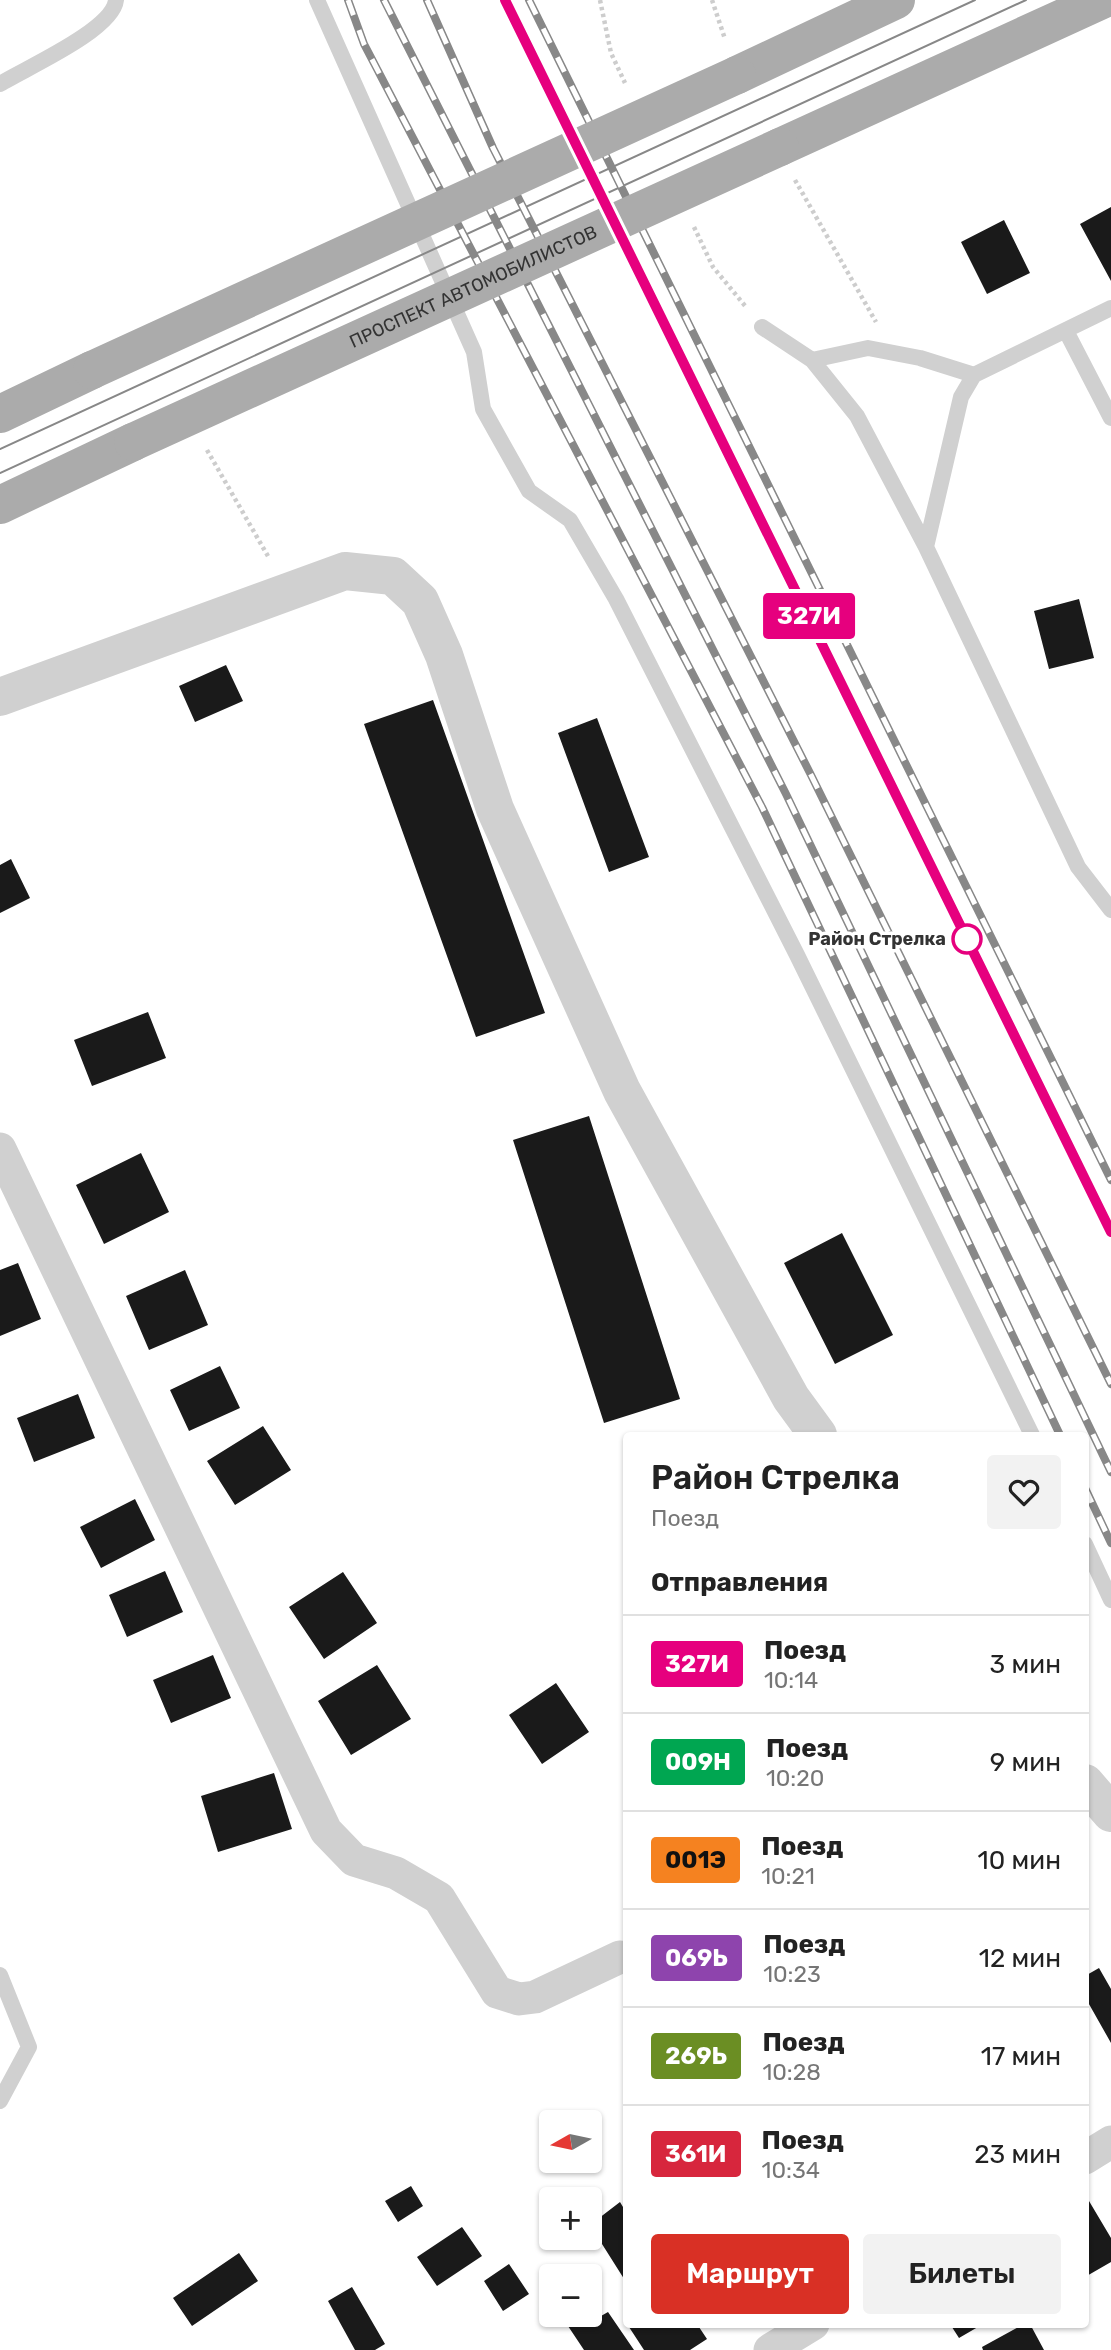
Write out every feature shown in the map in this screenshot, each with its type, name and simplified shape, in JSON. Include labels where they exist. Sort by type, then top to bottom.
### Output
[{"type":"main road","points":[[0,414],[731,58],[896,0]]},
{"type":"main road","name":"ПРОСПЕКТ АВТОМОБИЛИСТОВ","points":[[0,505],[133,442],[785,159],[1102,0]]},
{"type":"street","points":[[0,697],[345,571],[393,576],[420,601],[444,655],[495,809],[622,1091],[791,1398],[816,1432]]},
{"type":"street","points":[[0,1149],[326,1830],[354,1860],[396,1873],[439,1898],[497,1992],[519,1999],[535,1997],[620,1957]]},
{"type":"street","points":[[1089,1788],[1111,1813]]},
{"type":"street","points":[[1089,2156],[1111,2142]]},
{"type":"street","points":[[770,2350],[806,2328]]},
{"type":"lane","points":[[0,84],[90,33],[115,8],[116,0]]},
{"type":"lane","points":[[317,0],[474,352],[483,409],[529,491],[570,520],[616,599],[803,967],[1031,1432]]},
{"type":"lane","points":[[926,547],[961,397],[974,375],[1111,308]]},
{"type":"lane","points":[[762,327],[812,360],[857,416],[926,547],[1078,867],[1111,910]]},
{"type":"lane","points":[[1066,331],[1111,418]]},
{"type":"lane","points":[[812,360],[868,348],[974,375]]},
{"type":"lane","points":[[1089,1553],[1111,1600]]},
{"type":"lane","points":[[0,1975],[29,2047],[0,2101]]},
{"type":"path","points":[[712,0],[731,58]]},
{"type":"path","points":[[785,159],[894,353]]},
{"type":"path","points":[[204,446],[289,592]]},
{"type":"building","points":[[1111,207],[1111,281],[1080,224]]},
{"type":"building","points":[[1004,220],[1030,273],[987,294],[961,242]]},
{"type":"building","points":[[1079,599],[1094,658],[1049,669],[1034,611]]},
{"type":"building","points":[[226,665],[243,701],[195,722],[179,686]]},
{"type":"building","points":[[433,700],[545,1013],[476,1037],[364,724]]},
{"type":"building","points":[[597,718],[649,857],[609,872],[558,733]]},
{"type":"building","points":[[11,859],[30,898],[0,913],[0,865]]},
{"type":"building","points":[[148,1012],[166,1058],[92,1086],[74,1040]]},
{"type":"building","points":[[589,1116],[680,1399],[604,1423],[513,1140]]},
{"type":"building","points":[[141,1153],[169,1212],[104,1244],[76,1185]]},
{"type":"building","points":[[842,1233],[893,1335],[835,1364],[784,1263]]},
{"type":"building","points":[[18,1263],[41,1319],[0,1336],[0,1270]]},
{"type":"building","points":[[185,1270],[208,1325],[149,1350],[126,1296]]},
{"type":"building","points":[[220,1366],[240,1408],[189,1431],[170,1390]]},
{"type":"building","points":[[78,1394],[95,1438],[34,1462],[17,1418]]},
{"type":"building","points":[[263,1426],[291,1470],[235,1505],[207,1461]]},
{"type":"building","points":[[135,1499],[155,1540],[101,1568],[80,1527]]},
{"type":"building","points":[[165,1571],[183,1612],[127,1637],[109,1595]]},
{"type":"building","points":[[343,1572],[377,1623],[324,1659],[289,1607]]},
{"type":"building","points":[[213,1655],[231,1698],[171,1723],[153,1680]]},
{"type":"building","points":[[377,1665],[411,1719],[351,1755],[318,1701]]},
{"type":"building","points":[[556,1683],[589,1732],[542,1764],[509,1715]]},
{"type":"building","points":[[274,1773],[292,1829],[218,1852],[201,1796]]},
{"type":"building","points":[[1099,1968],[1111,1989],[1111,2043],[1089,2004],[1089,1974]]},
{"type":"building","points":[[411,2186],[423,2206],[398,2222],[385,2201]]},
{"type":"building","points":[[1089,2201],[1111,2238],[1111,2262],[1089,2275]]},
{"type":"building","points":[[620,2202],[623,2207],[623,2277],[602,2244],[602,2216]]},
{"type":"building","points":[[462,2227],[482,2256],[437,2286],[417,2257]]},
{"type":"building","points":[[239,2253],[258,2281],[192,2326],[173,2298]]},
{"type":"building","points":[[509,2264],[529,2294],[503,2311],[484,2281]]},
{"type":"building","points":[[352,2287],[385,2344],[375,2350],[355,2350],[328,2301]]},
{"type":"building","points":[[608,2312],[634,2350],[584,2350],[569,2327],[602,2327],[602,2315]]},
{"type":"building","points":[[630,2328],[700,2328],[707,2339],[690,2350],[644,2350]]},
{"type":"building","points":[[953,2328],[976,2328],[959,2338]]},
{"type":"building","points":[[1017,2328],[1032,2328],[1044,2350],[983,2350],[982,2347]]},
{"type":"tram line","points":[[0,449],[975,0]]},
{"type":"tram line","points":[[0,473],[1026,0]]},
{"type":"railway","points":[[348,0],[364,44],[762,807],[1059,1432]]},
{"type":"railway","points":[[384,0],[786,794],[1111,1472]]},
{"type":"railway","points":[[427,0],[493,148],[811,775],[1111,1384]]},
{"type":"railway","points":[[505,0],[1111,1232]]},
{"type":"railway","points":[[529,0],[1111,1180]]},
{"type":"railway","points":[[1089,1496],[1111,1543]]},
{"type":"train","name":"327И","points":[[505,0],[1111,1232]]},
{"type":"place","name":"Район Стрелка","points":[[967,939]]}]
